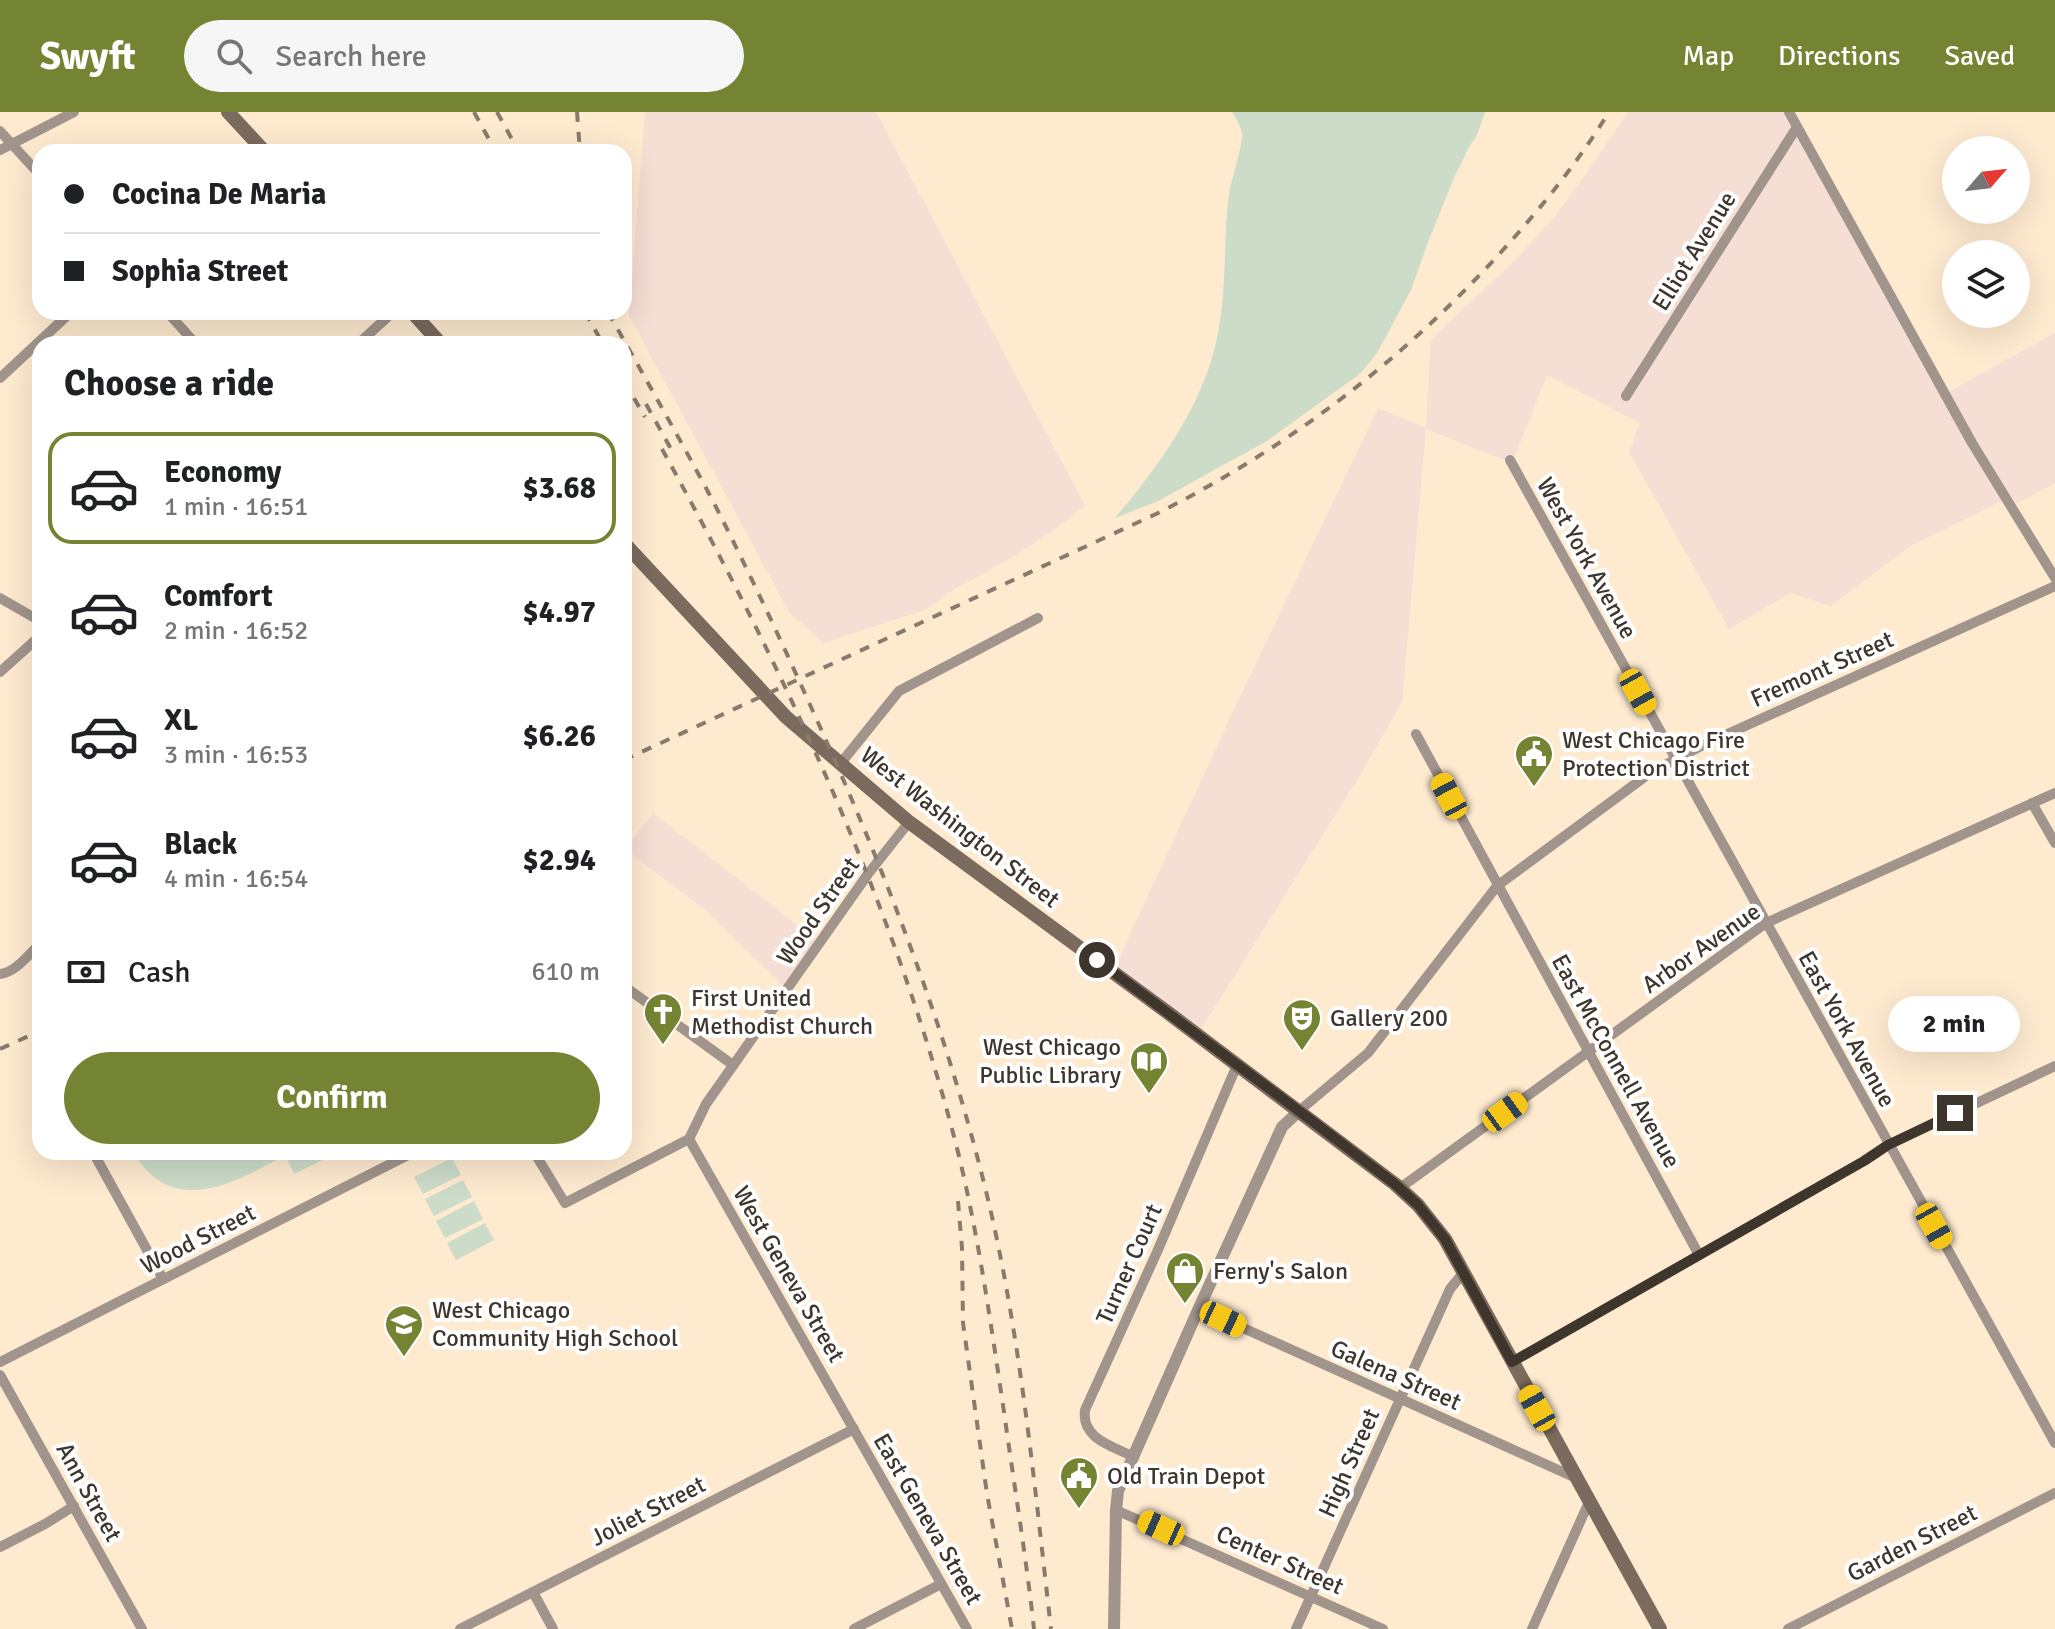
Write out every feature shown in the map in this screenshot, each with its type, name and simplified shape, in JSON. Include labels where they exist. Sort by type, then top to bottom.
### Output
[{"type":"main road","points":[[228,112],[258,144]]},
{"type":"main road","points":[[419,320],[434,336]]},
{"type":"main road","name":"West Washington Street","points":[[632,553],[786,717],[909,822],[1299,1111],[1418,1205],[1435,1225],[1463,1273],[1660,1629]]},
{"type":"street","points":[[0,150],[74,112]]},
{"type":"street","points":[[1789,112],[1972,443],[2055,578]]},
{"type":"street","name":"Elliot Avenue","points":[[1626,396],[1797,127]]},
{"type":"street","points":[[0,131],[32,166]]},
{"type":"street","points":[[45,336],[62,320]]},
{"type":"street","points":[[174,320],[189,336]]},
{"type":"street","points":[[367,336],[384,320]]},
{"type":"street","points":[[0,378],[32,348]]},
{"type":"street","name":"West York Avenue","points":[[1510,460],[1676,760]]},
{"type":"street","name":"Fremont Street","points":[[1299,1111],[1368,1053],[1497,886],[1650,773],[1701,746],[2055,586]]},
{"type":"street","points":[[0,598],[32,616]]},
{"type":"street","points":[[841,763],[899,691],[1038,618]]},
{"type":"street","points":[[0,672],[32,643]]},
{"type":"street","name":"East McConnell Avenue","points":[[1416,734],[1699,1255]]},
{"type":"street","name":"East York Avenue","points":[[1676,760],[2055,1443]]},
{"type":"street","name":"Arbor Avenue","points":[[1400,1188],[1766,923],[2055,793]]},
{"type":"street","points":[[2032,803],[2055,843]]},
{"type":"street","name":"Wood Street","points":[[689,1139],[704,1107],[733,1065],[873,867],[909,822]]},
{"type":"street","points":[[0,974],[7,974],[32,952]]},
{"type":"street","points":[[632,992],[733,1065]]},
{"type":"street","name":"Turner Court","points":[[1134,1457],[1094,1437],[1087,1429],[1085,1410],[1237,1065]]},
{"type":"street","points":[[1512,1362],[1888,1145],[2055,1066]]},
{"type":"street","points":[[1114,1629],[1118,1491],[1282,1127],[1299,1111]]},
{"type":"street","points":[[539,1160],[565,1203],[689,1139]]},
{"type":"street","name":"West Geneva Street","points":[[689,1139],[854,1429]]},
{"type":"street","points":[[97,1160],[163,1279]]},
{"type":"street","name":"Wood Street","points":[[0,1362],[398,1160]]},
{"type":"street","name":"High Street","points":[[1296,1629],[1450,1289],[1463,1273]]},
{"type":"street","name":"Galena Street","points":[[1199,1308],[1576,1478]]},
{"type":"street","name":"Ann Street","points":[[0,1375],[142,1629]]},
{"type":"street","name":"East Geneva Street","points":[[854,1429],[967,1629]]},
{"type":"street","name":"Joliet Street","points":[[460,1629],[854,1429]]},
{"type":"street","name":"Garden Street","points":[[1788,1629],[2055,1493]]},
{"type":"street","points":[[1532,1629],[1589,1502]]},
{"type":"street","points":[[0,1547],[74,1506]]},
{"type":"street","name":"Center Street","points":[[1116,1510],[1383,1629]]},
{"type":"street","points":[[854,1629],[941,1584]]},
{"type":"street","points":[[533,1592],[553,1629]]},
{"type":"shaded area","points":[[645,112],[876,112],[1085,506],[1050,533],[948,593],[925,610],[823,643],[789,612],[632,320],[632,277]]},
{"type":"shaded area","points":[[1628,112],[1783,112],[1971,452],[2002,501],[1912,545],[1831,606],[1790,593],[1729,629],[1629,452],[1640,423],[1547,375],[1514,459],[1507,461],[1426,429],[1402,702],[1362,772],[1201,1029],[1115,967],[1237,703],[1378,408],[1426,428],[1431,339],[1509,266],[1552,220]]},
{"type":"shaded area","points":[[2055,333],[2055,483],[2016,504],[1976,443],[1948,392]]},
{"type":"shaded area","points":[[653,813],[819,942],[784,987],[709,913],[632,854],[632,840]]},
{"type":"green space","points":[[1232,112],[1485,112],[1477,135],[1453,180],[1411,290],[1377,353],[1361,373],[1267,441],[1158,501],[1115,518],[1164,455],[1192,408],[1212,359],[1223,299],[1229,194],[1242,139],[1241,128]]},
{"type":"green space","points":[[139,1160],[276,1160],[251,1173],[208,1188],[188,1190],[168,1185],[150,1173]]},
{"type":"green space","points":[[287,1160],[322,1160],[294,1174]]},
{"type":"green space","points":[[448,1160],[453,1160],[461,1175],[423,1194],[414,1177]]},
{"type":"green space","points":[[463,1180],[472,1197],[434,1216],[425,1199]]},
{"type":"green space","points":[[474,1201],[483,1219],[445,1238],[436,1221]]},
{"type":"green space","points":[[485,1223],[494,1240],[456,1260],[447,1243]]},
{"type":"railway","points":[[474,112],[492,144]]},
{"type":"railway","points":[[497,112],[515,144]]},
{"type":"railway","points":[[577,112],[579,144]]},
{"type":"railway","points":[[632,756],[1156,514],[1205,488],[1297,431],[1384,365],[1464,291],[1545,201],[1609,112]]},
{"type":"railway","points":[[590,320],[598,336]]},
{"type":"railway","points":[[613,320],[622,336]]},
{"type":"railway","points":[[632,355],[714,503],[837,765],[886,882],[950,1061],[997,1237],[1017,1349],[1051,1629]]},
{"type":"railway","points":[[632,395],[645,417]]},
{"type":"railway","points":[[646,404],[675,456]]},
{"type":"railway","points":[[662,449],[751,618],[832,791],[869,879],[932,1060],[958,1152],[978,1249],[1034,1629]]},
{"type":"railway","points":[[0,1049],[32,1035]]},
{"type":"railway","points":[[958,1201],[963,1323],[987,1494],[1012,1629]]},
{"type":"place","name":"West Chicago Fire Protection District","points":[[1534,788]]},
{"type":"place","name":"First United Methodist Church","points":[[663,1046]]},
{"type":"place","name":"Gallery 200","points":[[1302,1052]]},
{"type":"place","name":"West Chicago Public Library","points":[[1149,1095]]},
{"type":"place","name":"Ferny's Salon","points":[[1185,1305]]},
{"type":"place","name":"West Chicago Community High School","points":[[404,1358]]},
{"type":"place","name":"Old Train Depot","points":[[1079,1510]]},
{"type":"route","points":[[1097,960],[1395,1184],[1418,1205],[1445,1239],[1512,1362],[1888,1145],[1955,1113]]}]
